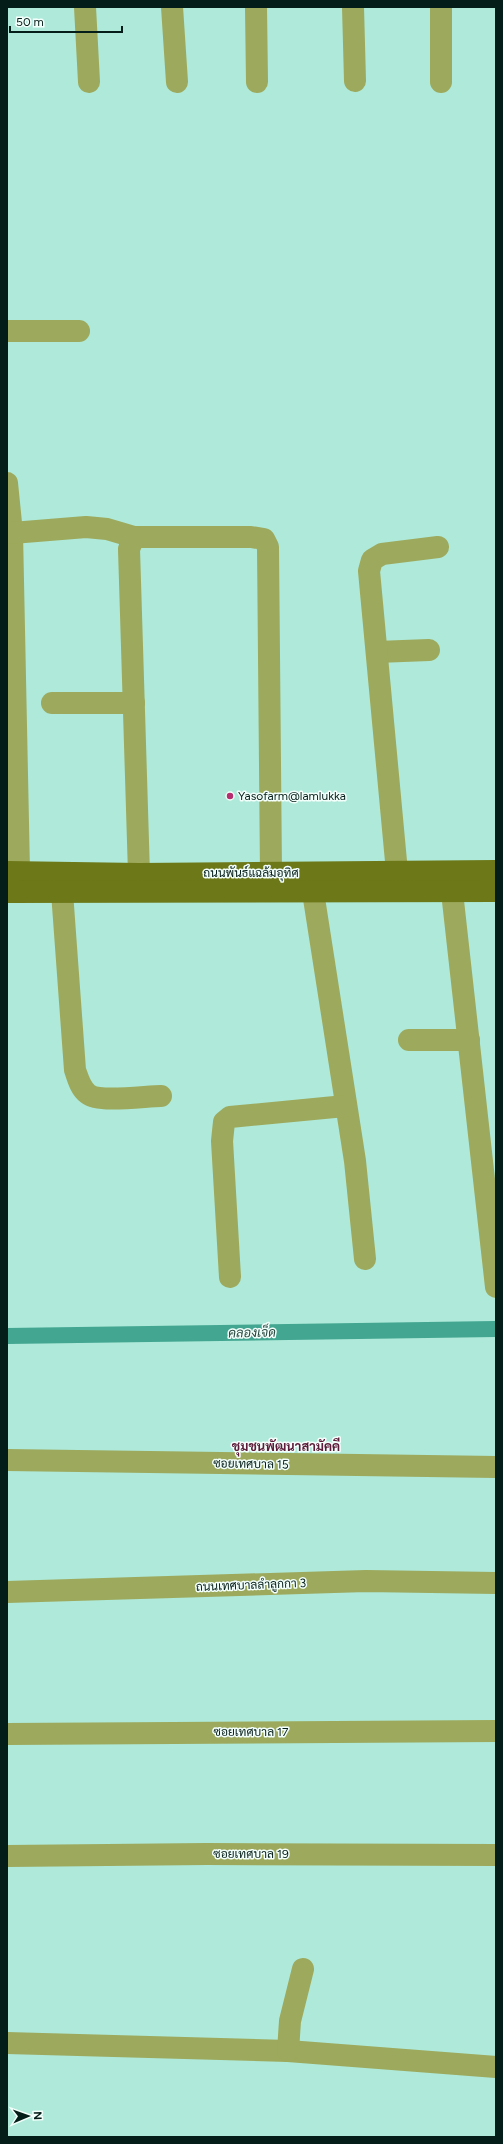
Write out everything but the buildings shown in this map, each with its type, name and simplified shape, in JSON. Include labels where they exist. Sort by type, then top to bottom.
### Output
[{"type":"main road","name":"ถนนพันธ์แฉล้มอุทิศ","points":[[13,872],[139,874],[496,871]]},
{"type":"main road","name":"ถนนพันธ์แฉล้มอุทิศ","points":[[7,892],[496,891]]},
{"type":"street","points":[[85,7],[89,82]]},
{"type":"street","points":[[172,7],[177,82]]},
{"type":"street","points":[[256,7],[257,82]]},
{"type":"street","points":[[353,7],[355,81]]},
{"type":"street","points":[[441,7],[441,82]]},
{"type":"street","points":[[7,331],[79,331]]},
{"type":"street","points":[[7,483],[12,533],[11,743],[13,872]]},
{"type":"street","points":[[12,533],[47,532],[86,526],[107,529],[134,538],[252,537],[264,540],[268,547],[271,873]]},
{"type":"street","points":[[134,538],[129,549],[139,874]]},
{"type":"street","points":[[397,872],[369,571],[372,560],[382,554],[438,547]]},
{"type":"street","points":[[377,652],[429,650]]},
{"type":"street","points":[[52,703],[134,703]]},
{"type":"street","points":[[62,892],[75,1070],[81,1086],[88,1095],[104,1098],[161,1096]]},
{"type":"street","points":[[313,892],[345,1106],[355,1161],[365,1259]]},
{"type":"street","points":[[452,892],[469,1040],[487,1120],[496,1287]]},
{"type":"street","points":[[409,1040],[469,1040]]},
{"type":"street","points":[[230,1277],[222,1141],[224,1122],[230,1117],[345,1106]]},
{"type":"street","name":"ซอยเทศบาล 15","points":[[7,1460],[496,1467]]},
{"type":"street","name":"ถนนเทศบาลลำลูกกา 3","points":[[7,1592],[366,1582],[496,1583]]},
{"type":"street","name":"ซอยเทศบาล 17","points":[[7,1734],[496,1731]]},
{"type":"street","name":"ซอยเทศบาล 19","points":[[7,1856],[207,1854],[496,1855]]},
{"type":"street","points":[[288,2052],[290,2021],[303,1969]]},
{"type":"street","points":[[7,2043],[288,2052],[496,2067]]},
{"type":"waterway","name":"คลองเจ็ด","points":[[7,1336],[496,1329]]},
{"type":"place","name":"Yasofarm@lamlukka","points":[[230,796]]},
{"type":"district","name":"ชุมชนพัฒนาสามัคคี","points":[[286,1446]]}]
